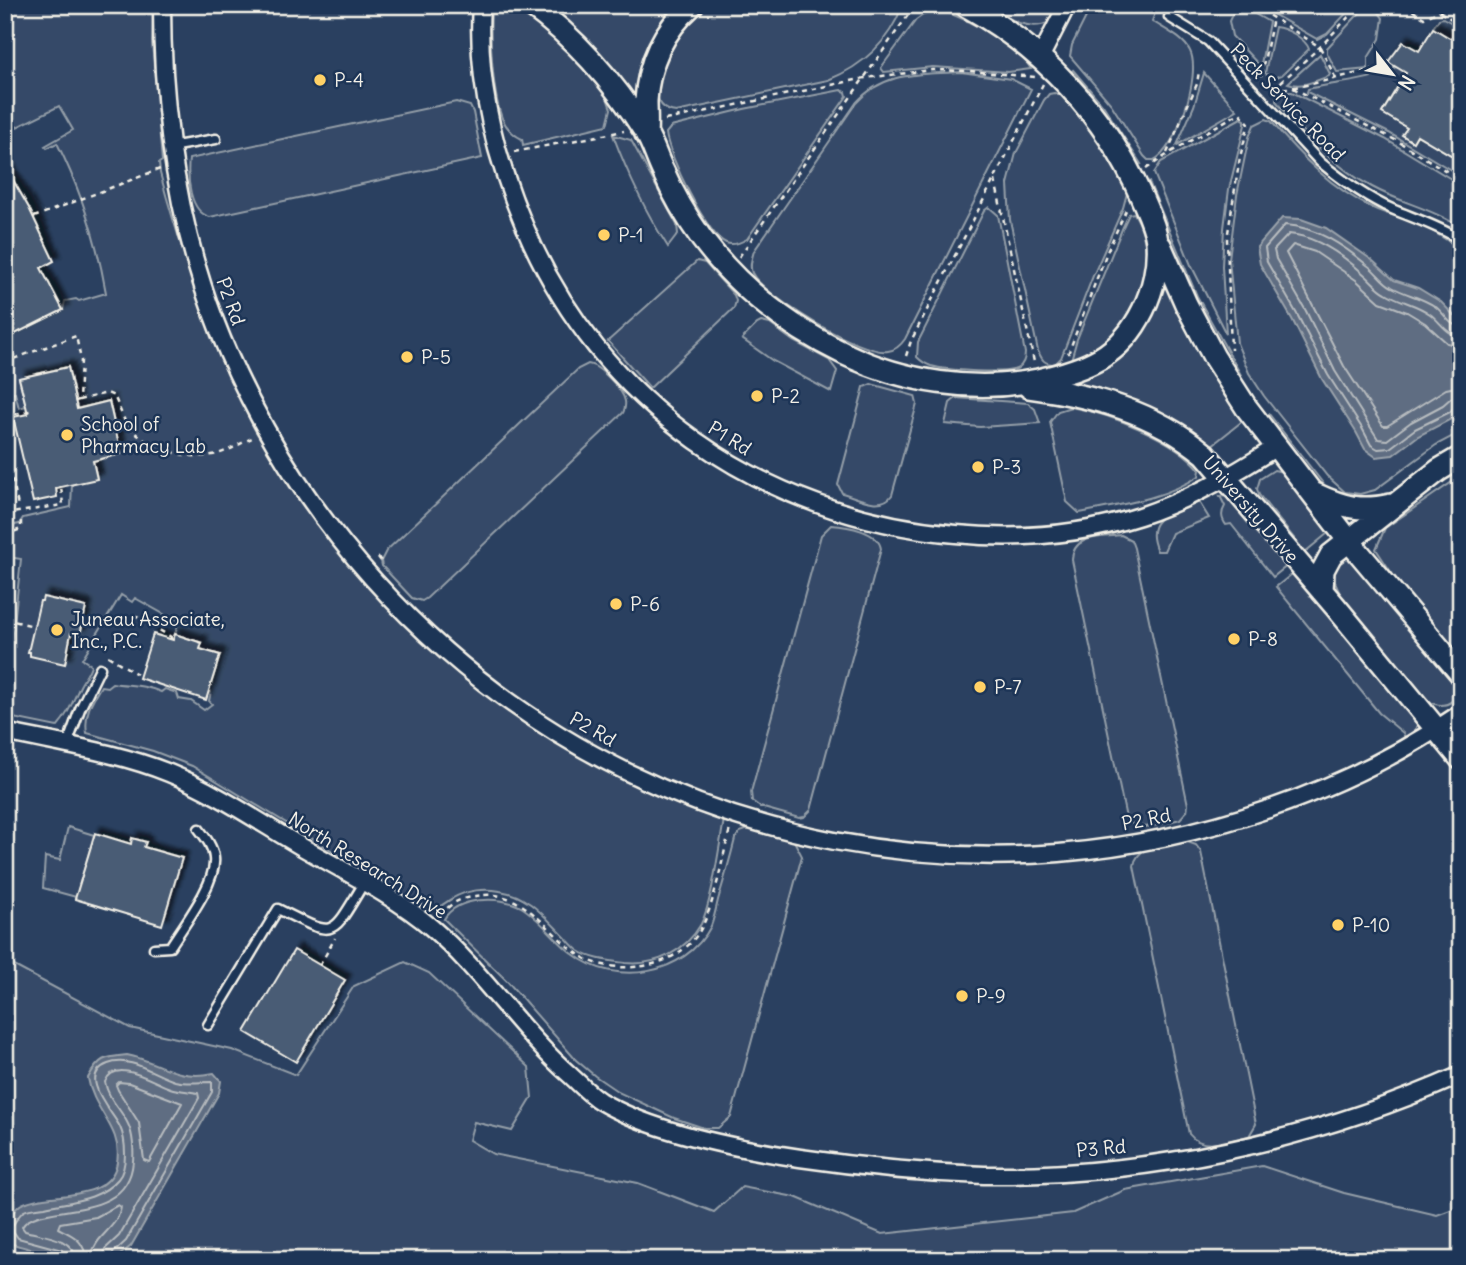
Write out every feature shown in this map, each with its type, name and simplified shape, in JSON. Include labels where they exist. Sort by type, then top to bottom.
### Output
[{"type":"main road","name":"University Drive","points":[[530,5],[575,43],[603,73],[644,128],[668,182],[702,239],[752,293],[783,318],[844,353],[911,376],[955,385],[1017,384],[1093,397],[1146,416],[1197,448],[1322,591],[1461,759]]},
{"type":"main road","name":"University Drive","points":[[644,128],[647,90],[655,56],[665,35],[692,5]]},
{"type":"main road","name":"University Drive","points":[[965,5],[1040,58],[1085,104],[1106,132],[1134,181],[1186,304],[1214,357],[1246,407],[1349,541],[1461,674]]},
{"type":"main road","name":"University Drive","points":[[1017,384],[1060,375],[1086,366],[1104,358],[1122,342],[1137,322],[1148,300],[1154,276],[1157,240]]},
{"type":"main road","points":[[1322,591],[1324,570],[1331,555],[1439,470],[1461,457]]},
{"type":"main road","points":[[1312,493],[1351,508],[1372,510],[1393,505]]},
{"type":"street","name":"P2 Rd","points":[[162,5],[162,61],[170,147],[182,212],[198,270],[229,355],[286,463],[349,552],[423,632],[474,677],[521,710],[607,762],[666,790],[733,815],[808,836],[872,848],[926,854],[989,856],[1083,851],[1206,828],[1280,805],[1379,763],[1461,713]]},
{"type":"street","name":"P1 Rd","points":[[481,5],[481,60],[489,113],[501,162],[530,241],[551,281],[592,343],[617,373],[690,438],[730,464],[805,501],[850,516],[899,527],[981,537],[1077,531],[1127,520],[1192,496],[1226,479],[1276,447]]},
{"type":"street","points":[[1040,58],[1067,5]]},
{"type":"street","name":"North Research Drive","points":[[5,732],[138,762],[204,790],[364,883],[430,926],[470,964],[559,1066],[597,1099],[637,1120],[734,1146]]},
{"type":"street","name":"P3 Rd","points":[[734,1146],[851,1165],[933,1173],[1035,1174],[1101,1170],[1217,1154],[1330,1125],[1461,1075]]},
{"type":"lane","name":"Peck Service Road","points":[[1169,17],[1208,41],[1320,162],[1339,178],[1392,209],[1443,228],[1461,240]]},
{"type":"lane","points":[[170,147],[216,139]]},
{"type":"lane","points":[[67,746],[80,709],[100,668]]},
{"type":"lane","points":[[154,948],[170,947],[211,879],[215,859],[209,841],[199,829]]},
{"type":"lane","points":[[208,1025],[278,909],[316,928],[334,928],[364,883]]},
{"type":"path","points":[[737,259],[915,5]]},
{"type":"path","points":[[1252,5],[1320,47],[1335,77]]},
{"type":"path","points":[[1360,5],[1320,47],[1273,89],[1293,88],[1373,70]]},
{"type":"path","points":[[1404,5],[1424,18],[1445,7],[1459,5]]},
{"type":"path","points":[[1438,11],[1461,25]]},
{"type":"path","points":[[1261,76],[1273,18]]},
{"type":"path","points":[[509,153],[644,128],[865,78],[932,70],[1046,78],[911,341],[905,360]]},
{"type":"path","points":[[1166,156],[1197,84],[1199,71]]},
{"type":"path","points":[[1293,88],[1399,142],[1461,180]]},
{"type":"path","points":[[1146,169],[1240,113],[1250,123],[1240,157],[1227,239],[1231,350]]},
{"type":"path","points":[[34,217],[160,169]]},
{"type":"path","points":[[995,180],[1036,371]]},
{"type":"path","points":[[1066,358],[1103,262],[1130,202]]},
{"type":"path","points":[[5,362],[76,336],[81,360],[79,400]]},
{"type":"path","points":[[72,402],[107,394],[114,396],[125,422],[136,434],[167,450],[189,456],[211,456],[229,450],[258,434]]},
{"type":"path","points":[[5,416],[30,411]]},
{"type":"path","points":[[5,440],[18,506]]},
{"type":"path","points":[[5,514],[63,505],[61,486]]},
{"type":"path","points":[[5,535],[21,529],[21,520]]},
{"type":"path","points":[[377,557],[381,561]]},
{"type":"path","points":[[134,615],[171,637],[171,640]]},
{"type":"path","points":[[5,619],[34,626]]},
{"type":"path","points":[[108,656],[137,674]]},
{"type":"path","points":[[430,926],[454,900],[485,894],[513,899],[533,911],[569,948],[590,961],[632,968],[668,961],[697,936],[710,905],[733,815]]},
{"type":"path","points":[[320,965],[335,940],[334,928]]},
{"type":"shaded area","points":[[5,5],[1461,5],[1461,1260],[5,1260]]},
{"type":"shaded area","points":[[5,5],[153,5],[152,42],[162,161],[159,163],[160,173],[182,249],[200,298],[255,430],[315,520],[349,563],[423,641],[464,677],[552,739],[603,768],[655,794],[724,820],[705,915],[694,934],[678,949],[658,959],[637,963],[589,956],[575,948],[528,902],[500,891],[470,891],[430,910],[192,766],[153,751],[87,733],[87,714],[91,703],[101,686],[107,687],[112,683],[142,686],[161,692],[165,689],[177,693],[179,699],[191,701],[204,710],[212,704],[209,701],[209,690],[220,655],[200,649],[202,643],[175,634],[179,620],[135,598],[132,602],[121,595],[82,659],[91,665],[90,668],[57,727],[13,718],[5,650],[11,651],[21,559],[8,557],[8,553],[5,553],[5,527],[19,524],[23,518],[71,507],[72,484],[97,478],[93,461],[121,454],[109,401],[74,409],[75,398],[67,367],[19,378],[26,406],[19,408],[15,393],[7,394],[12,411],[5,413],[5,339],[63,310],[65,301],[79,301],[106,293],[93,235],[74,179],[57,143],[47,148],[45,146],[73,130],[59,106],[5,133]]},
{"type":"shaded area","points":[[492,5],[513,5],[566,48],[606,95],[611,109],[607,125],[523,145],[522,139],[510,130],[500,114],[493,72]]},
{"type":"shaded area","points":[[548,5],[677,5],[660,27],[649,48],[642,71],[639,98],[636,99],[595,48]]},
{"type":"shaded area","points":[[704,5],[902,7],[889,32],[873,52],[841,74],[828,80],[676,112],[661,104],[657,96],[658,69],[682,26]]},
{"type":"shaded area","points":[[987,5],[1058,5],[1050,22],[1033,26],[1017,22]]},
{"type":"shaded area","points":[[1092,5],[1158,5],[1152,21],[1179,38],[1190,51],[1193,77],[1185,111],[1171,142],[1154,160],[1148,160],[1144,156],[1111,104],[1070,56],[1072,45]]},
{"type":"shaded area","points":[[1232,5],[1239,5],[1269,22],[1259,65],[1232,36],[1229,21],[1235,8]]},
{"type":"shaded area","points":[[1278,5],[1296,5],[1307,12],[1312,5],[1354,5],[1327,34],[1317,39],[1273,14]]},
{"type":"shaded area","points":[[1381,5],[1377,10],[1383,18],[1380,39],[1368,58],[1368,69],[1337,72],[1327,48],[1366,6]]},
{"type":"shaded area","points":[[940,10],[963,19],[1003,42],[1031,69],[1008,72],[933,67],[884,72],[881,68],[916,20]]},
{"type":"shaded area","points":[[1443,18],[1461,28],[1461,37],[1457,43],[1433,28],[1439,19]]},
{"type":"shaded area","points":[[1275,27],[1295,34],[1309,49],[1282,75],[1274,78],[1265,73]]},
{"type":"shaded area","points":[[1320,54],[1329,76],[1303,84],[1288,83]]},
{"type":"shaded area","points":[[1396,67],[1407,71],[1382,113],[1407,128],[1403,135],[1413,141],[1417,135],[1461,161],[1461,176],[1389,133],[1307,92],[1308,89],[1376,76]]},
{"type":"shaded area","points":[[1073,70],[1103,105],[1141,164],[1136,165],[1106,115],[1070,73]]},
{"type":"shaded area","points":[[961,72],[1011,79],[1031,89],[900,345],[888,351],[858,344],[837,335],[774,296],[752,273],[754,251],[856,103],[867,92],[891,79],[918,74]]},
{"type":"shaded area","points":[[1204,73],[1237,110],[1177,145],[1194,106]]},
{"type":"shaded area","points":[[841,90],[846,92],[847,96],[747,239],[731,244],[718,237],[699,210],[668,144],[666,133],[671,127]]},
{"type":"shaded area","points":[[1280,92],[1292,92],[1385,139],[1461,185],[1461,228],[1440,216],[1383,193],[1345,170],[1309,137],[1276,101]]},
{"type":"shaded area","points":[[1054,93],[1065,96],[1082,114],[1127,193],[1061,358],[1055,364],[1044,361],[1038,351],[1010,220],[1008,184],[1016,153],[1044,100]]},
{"type":"shaded area","points":[[456,102],[470,106],[473,112],[482,158],[210,217],[198,208],[191,193],[189,159]]},
{"type":"shaded area","points":[[1241,118],[1245,120],[1245,125],[1229,189],[1224,228],[1222,266],[1226,334],[1191,265],[1154,173],[1161,162]]},
{"type":"shaded area","points":[[1266,119],[1271,121],[1317,170],[1344,191],[1378,210],[1430,230],[1461,250],[1461,432],[1436,445],[1375,490],[1360,494],[1345,492],[1327,476],[1264,396],[1249,373],[1237,343],[1229,259],[1237,195],[1249,137],[1254,125]]},
{"type":"shaded area","points":[[613,135],[631,140],[677,225],[678,234],[668,247],[638,192]]},
{"type":"shaded area","points":[[1149,182],[1197,296],[1241,375],[1238,378],[1177,261],[1147,188]]},
{"type":"shaded area","points":[[989,207],[998,215],[1025,353],[1024,361],[1018,368],[1002,371],[962,370],[929,365],[917,357],[918,342],[984,211]]},
{"type":"shaded area","points":[[1134,213],[1140,226],[1146,257],[1136,305],[1128,319],[1109,339],[1087,354],[1071,360],[1122,229],[1129,214]]},
{"type":"shaded area","points":[[697,261],[705,263],[734,295],[734,308],[650,388],[608,341]]},
{"type":"shaded area","points":[[1164,280],[1245,419],[1211,446],[1142,404],[1074,382]]},
{"type":"shaded area","points":[[761,322],[770,324],[793,341],[829,360],[837,371],[831,392],[773,361],[742,339]]},
{"type":"shaded area","points":[[588,364],[604,373],[620,391],[625,403],[623,413],[427,598],[422,601],[412,598],[382,566],[381,561],[386,551],[578,369]]},
{"type":"shaded area","points":[[871,384],[915,396],[917,404],[892,495],[882,502],[862,500],[842,493],[838,485],[864,387]]},
{"type":"shaded area","points":[[956,398],[1028,403],[1035,409],[1040,423],[980,427],[945,424],[950,403]]},
{"type":"shaded area","points":[[1071,407],[1104,415],[1159,438],[1189,459],[1200,470],[1199,476],[1157,496],[1079,513],[1067,502],[1050,422],[1058,411]]},
{"type":"shaded area","points":[[1269,414],[1329,491],[1314,480],[1297,459],[1267,420]]},
{"type":"shaded area","points":[[1274,470],[1283,472],[1333,529],[1305,552],[1259,495],[1257,489],[1260,479]]},
{"type":"shaded area","points":[[1461,476],[1461,657],[1395,578],[1376,549],[1385,528]]},
{"type":"shaded area","points":[[1220,496],[1230,497],[1288,565],[1273,577],[1231,524],[1226,525],[1222,516],[1225,506]]},
{"type":"shaded area","points":[[1199,502],[1209,518],[1172,533],[1164,551],[1157,551],[1153,539],[1156,523],[1170,513]]},
{"type":"shaded area","points":[[831,525],[853,528],[869,534],[879,543],[881,549],[811,810],[799,818],[760,807],[752,801],[751,792],[821,535]]},
{"type":"shaded area","points":[[1121,535],[1131,540],[1134,548],[1188,805],[1187,811],[1180,819],[1143,827],[1136,826],[1126,818],[1072,560],[1077,546],[1083,541]]},
{"type":"shaded area","points":[[1344,551],[1456,678],[1456,693],[1451,702],[1441,705],[1427,701],[1348,607],[1334,577],[1336,565]]},
{"type":"shaded area","points":[[1297,570],[1416,718],[1415,730],[1405,738],[1403,733],[1379,713],[1276,587]]},
{"type":"shaded area","points":[[68,827],[94,835],[76,897],[43,888],[45,857],[60,860]]},
{"type":"shaded area","points":[[752,828],[793,839],[802,856],[731,1117],[718,1128],[704,1128],[674,1118],[620,1093],[595,1076],[576,1060],[508,982],[444,919],[450,912],[469,902],[491,900],[512,903],[528,912],[566,949],[590,964],[609,971],[628,973],[667,966],[699,943],[711,926],[735,839],[740,832]]},
{"type":"shaded area","points":[[1185,841],[1196,845],[1201,852],[1256,1124],[1249,1136],[1209,1144],[1189,1134],[1134,866],[1140,853],[1146,849]]},
{"type":"shaded area","points":[[5,961],[130,1028],[232,1050],[296,1075],[354,986],[405,962],[429,973],[529,1067],[532,1098],[512,1131],[474,1122],[469,1140],[493,1154],[638,1183],[714,1212],[742,1187],[795,1197],[882,1234],[1073,1213],[1125,1190],[1262,1166],[1344,1193],[1437,1215],[1461,1206],[1461,1260],[5,1260]]},
{"type":"water","points":[[1282,218],[1301,219],[1326,228],[1372,260],[1394,280],[1418,288],[1441,302],[1461,323],[1461,408],[1455,417],[1418,436],[1393,455],[1376,457],[1365,449],[1322,379],[1260,264],[1257,247]]},
{"type":"water","points":[[127,1055],[178,1073],[214,1073],[221,1081],[219,1093],[131,1246],[114,1260],[72,1260],[12,1244],[5,1227],[20,1205],[44,1198],[90,1191],[112,1176],[117,1162],[116,1139],[95,1100],[88,1078],[103,1060]]},
{"type":"building","points":[[1433,28],[1461,45],[1461,161],[1417,135],[1413,142],[1402,135],[1407,128],[1382,113],[1406,73],[1388,62],[1403,42],[1419,51]]},
{"type":"building","points":[[5,166],[54,261],[41,268],[63,310],[5,339]]},
{"type":"building","name":"School of Pharmacy Lab","points":[[68,367],[77,409],[109,401],[121,454],[93,461],[97,479],[56,488],[57,497],[33,502],[13,417],[28,414],[19,378]]},
{"type":"building","name":"Juneau Associate, Inc., P.C.","points":[[43,597],[86,607],[80,635],[71,633],[65,664],[30,656],[28,652]]},
{"type":"building","points":[[153,634],[173,640],[175,634],[202,643],[200,649],[220,655],[206,700],[139,678]]},
{"type":"building","points":[[95,833],[131,844],[132,838],[146,842],[144,847],[182,858],[162,925],[75,899]]},
{"type":"building","points":[[294,950],[345,980],[296,1062],[245,1032]]},
{"type":"place","name":"P-4","points":[[320,80]]},
{"type":"place","name":"P-1","points":[[604,235]]},
{"type":"place","name":"P-5","points":[[407,357]]},
{"type":"place","name":"P-2","points":[[757,396]]},
{"type":"place","name":"School of Pharmacy Lab","points":[[67,435]]},
{"type":"place","name":"P-3","points":[[978,467]]},
{"type":"place","name":"P-6","points":[[616,604]]},
{"type":"place","name":"Juneau Associate, Inc., P.C.","points":[[57,630]]},
{"type":"place","name":"P-8","points":[[1234,639]]},
{"type":"place","name":"P-7","points":[[980,687]]},
{"type":"place","name":"P-10","points":[[1338,925]]},
{"type":"place","name":"P-9","points":[[962,996]]}]
